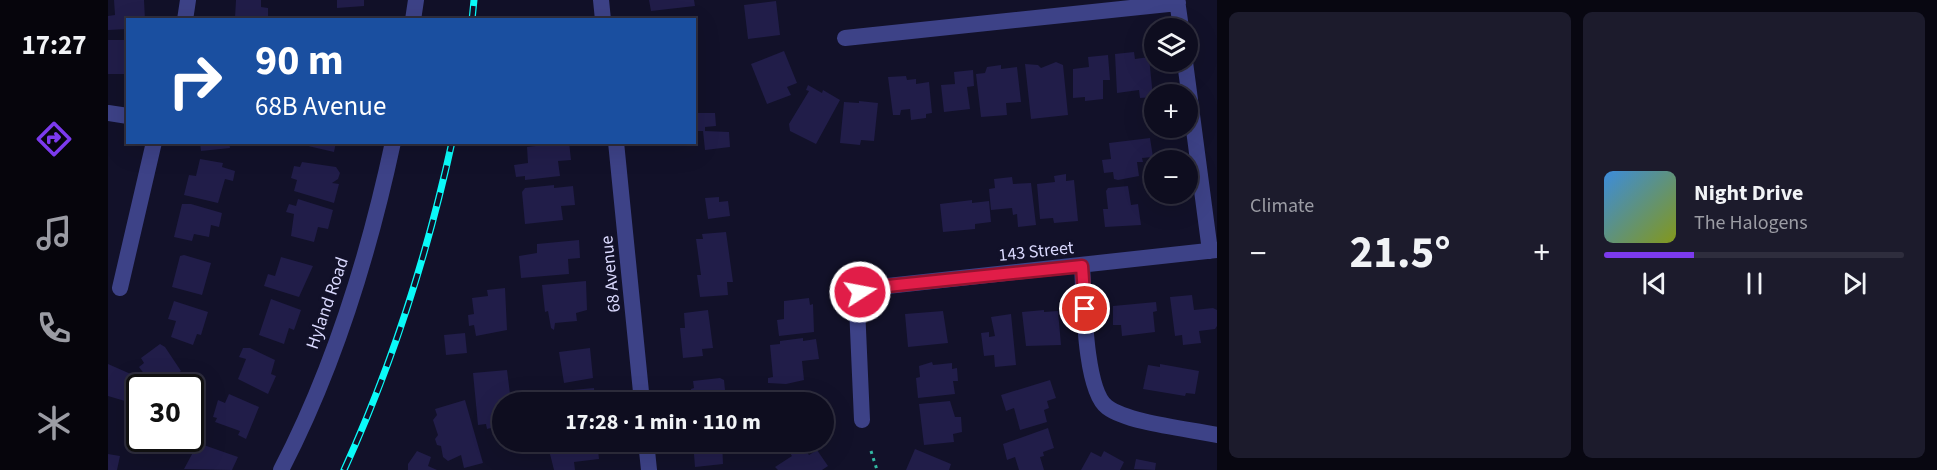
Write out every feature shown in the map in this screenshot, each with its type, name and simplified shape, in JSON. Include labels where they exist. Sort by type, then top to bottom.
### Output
[{"type":"street","points":[[185,18],[188,0]]},
{"type":"street","points":[[413,18],[416,0]]},
{"type":"street","points":[[602,0],[603,18]]},
{"type":"street","points":[[845,38],[1178,2],[1180,18]]},
{"type":"street","points":[[1186,72],[1213,250]]},
{"type":"street","points":[[108,113],[126,116]]},
{"type":"street","points":[[120,288],[154,144]]},
{"type":"street","name":"Hyland Road","points":[[281,470],[330,357],[347,309],[370,236],[393,144]]},
{"type":"street","name":"68 Avenue","points":[[616,144],[641,392]]},
{"type":"street","name":"143 Street","points":[[862,420],[857,308],[860,292],[868,288],[1213,250]]},
{"type":"street","points":[[1082,266],[1091,380],[1100,401],[1107,408],[1129,417],[1217,435]]},
{"type":"street","points":[[647,452],[649,470]]},
{"type":"path","points":[[871,451],[877,470]]},
{"type":"building","points":[[114,0],[144,0],[145,18],[126,18],[126,29],[108,30],[108,16],[115,15]]},
{"type":"building","points":[[236,0],[261,0],[261,7],[268,8],[268,18],[235,18]]},
{"type":"building","points":[[337,0],[364,0],[364,6],[337,8]]},
{"type":"building","points":[[649,0],[694,0],[695,6],[651,11]]},
{"type":"building","points":[[776,1],[780,35],[748,39],[744,5]]},
{"type":"building","points":[[108,40],[126,40],[126,74],[108,74]]},
{"type":"building","points":[[784,51],[797,83],[787,87],[791,95],[767,104],[751,64]]},
{"type":"building","points":[[1134,52],[1135,59],[1144,58],[1144,72],[1150,72],[1152,84],[1144,84],[1144,98],[1140,98],[1139,90],[1117,93],[1115,54]]},
{"type":"building","points":[[1108,55],[1110,80],[1103,80],[1103,99],[1085,101],[1085,97],[1073,98],[1073,69],[1089,67],[1088,57]]},
{"type":"building","points":[[1056,62],[1063,65],[1068,115],[1031,119],[1025,64],[1038,65],[1041,68]]},
{"type":"building","points":[[1001,65],[1001,69],[1017,67],[1021,102],[1006,103],[1007,115],[981,117],[976,74],[985,73],[987,67]]},
{"type":"building","points":[[973,70],[974,86],[967,87],[970,109],[944,112],[941,85],[955,84],[954,72]]},
{"type":"building","points":[[906,76],[907,80],[916,79],[916,84],[929,82],[932,113],[926,114],[926,118],[911,120],[910,109],[901,110],[900,115],[893,115],[888,77]]},
{"type":"building","points":[[808,85],[822,93],[823,90],[840,100],[816,144],[790,131],[789,124],[809,91],[806,90]]},
{"type":"building","points":[[859,101],[878,103],[874,141],[861,140],[860,145],[840,143],[844,102],[859,103]]},
{"type":"building","points":[[696,113],[715,113],[716,126],[705,127],[705,131],[729,132],[730,147],[705,150],[703,131],[696,131]]},
{"type":"building","points":[[1150,138],[1152,150],[1144,150],[1143,162],[1137,162],[1139,176],[1118,180],[1114,179],[1113,172],[1104,173],[1102,160],[1111,159],[1109,143]]},
{"type":"building","points":[[200,144],[229,144],[230,148],[201,151]]},
{"type":"building","points":[[304,144],[336,144],[334,152]]},
{"type":"building","points":[[569,144],[571,160],[558,161],[560,176],[525,180],[525,176],[516,177],[514,165],[528,163],[527,147]]},
{"type":"building","points":[[200,159],[223,163],[222,167],[235,171],[233,181],[225,179],[218,203],[184,195],[189,175],[196,176]]},
{"type":"building","points":[[302,162],[336,167],[340,173],[338,179],[332,183],[339,184],[334,203],[294,191],[297,180],[291,178],[294,166],[300,167]]},
{"type":"building","points":[[1066,174],[1066,181],[1074,180],[1078,221],[1054,223],[1053,218],[1040,219],[1037,184],[1055,182],[1054,176]]},
{"type":"building","points":[[1012,177],[1013,184],[1031,183],[1036,225],[1018,227],[1017,214],[1013,215],[1012,208],[991,210],[989,189],[995,188],[994,179]]},
{"type":"building","points":[[554,185],[554,188],[573,186],[575,205],[561,206],[563,220],[525,224],[522,192],[525,188]]},
{"type":"building","points":[[1128,186],[1131,205],[1138,204],[1141,225],[1105,227],[1103,209],[1108,209],[1106,191],[1108,188]]},
{"type":"building","points":[[719,197],[719,202],[728,201],[730,216],[708,219],[705,198]]},
{"type":"building","points":[[298,199],[333,210],[328,229],[318,227],[314,242],[291,236],[294,214],[286,212],[289,204],[296,206]]},
{"type":"building","points":[[972,200],[972,203],[989,201],[991,222],[975,224],[975,229],[943,232],[940,204]]},
{"type":"building","points":[[182,204],[191,204],[222,213],[219,227],[211,225],[209,237],[194,234],[192,241],[174,237]]},
{"type":"building","points":[[726,232],[733,282],[727,282],[728,295],[700,297],[697,275],[701,275],[696,239],[703,239],[702,234]]},
{"type":"building","points":[[579,240],[580,258],[568,259],[569,274],[521,278],[519,256],[537,253],[537,244]]},
{"type":"building","points":[[184,255],[211,263],[202,295],[172,287],[180,256]]},
{"type":"building","points":[[281,257],[313,266],[299,297],[264,286],[268,274],[275,276]]},
{"type":"building","points":[[586,281],[587,310],[576,313],[577,321],[555,323],[554,330],[551,328],[548,311],[545,312],[542,285]]},
{"type":"building","points":[[505,288],[507,330],[476,336],[474,325],[469,326],[468,315],[474,314],[472,298],[488,296],[487,290]]},
{"type":"building","points":[[1192,295],[1194,310],[1213,308],[1217,310],[1217,326],[1215,329],[1199,331],[1201,343],[1183,345],[1182,335],[1175,336],[1170,297]]},
{"type":"building","points":[[809,298],[810,305],[813,304],[814,332],[779,336],[777,320],[784,319],[784,301]]},
{"type":"building","points":[[271,299],[301,310],[294,330],[289,328],[284,344],[259,335]]},
{"type":"building","points":[[174,301],[208,312],[201,335],[197,334],[193,345],[171,337],[176,321],[168,319]]},
{"type":"building","points":[[1156,302],[1157,311],[1153,312],[1155,332],[1122,336],[1121,325],[1113,325],[1113,306]]},
{"type":"building","points":[[708,310],[713,348],[702,349],[703,356],[683,358],[680,328],[685,328],[684,313]]},
{"type":"building","points":[[1044,310],[1044,312],[1058,311],[1061,345],[1026,346],[1022,312]]},
{"type":"building","points":[[943,311],[948,343],[908,347],[905,314]]},
{"type":"building","points":[[1011,314],[1016,365],[995,367],[994,355],[984,356],[981,333],[989,332],[989,337],[995,336],[991,317]]},
{"type":"building","points":[[465,333],[467,353],[446,355],[444,335]]},
{"type":"building","points":[[803,338],[803,341],[816,339],[819,359],[802,361],[804,380],[786,384],[768,383],[768,378],[773,377],[770,345],[780,344],[780,341]]},
{"type":"building","points":[[160,344],[165,347],[181,371],[177,374],[144,374],[139,367],[144,363],[141,358]]},
{"type":"building","points":[[243,348],[250,348],[275,360],[271,374],[276,376],[268,394],[238,379],[246,359],[239,357]]},
{"type":"building","points":[[590,348],[593,378],[564,383],[559,352]]},
{"type":"building","points":[[932,362],[933,365],[952,363],[952,369],[957,368],[958,381],[953,381],[955,394],[918,398],[916,378],[920,377],[919,366]]},
{"type":"building","points":[[108,364],[131,374],[126,374],[125,401],[108,396]]},
{"type":"building","points":[[1160,364],[1199,371],[1195,394],[1186,393],[1185,396],[1143,389],[1148,365],[1160,367]]},
{"type":"building","points":[[507,370],[510,392],[492,392],[492,428],[487,429],[486,424],[478,425],[473,373]]},
{"type":"building","points":[[720,378],[724,380],[725,390],[722,392],[691,392],[691,389],[694,388],[693,381]]},
{"type":"building","points":[[1050,380],[1056,398],[1047,401],[1049,408],[1044,410],[1047,422],[1020,430],[1014,408],[1006,411],[1001,395]]},
{"type":"building","points":[[594,388],[594,392],[562,392]]},
{"type":"building","points":[[229,394],[259,407],[246,439],[238,435],[240,431],[215,422],[217,418],[213,417],[218,400],[225,403]]},
{"type":"building","points":[[465,400],[483,463],[464,468],[461,455],[448,461],[443,457],[441,446],[437,445],[435,439],[438,435],[433,420],[437,415],[435,409]]},
{"type":"building","points":[[950,401],[955,417],[961,417],[962,432],[953,434],[954,442],[924,445],[919,404]]},
{"type":"building","points":[[1048,428],[1054,448],[1043,452],[1044,456],[1040,457],[1044,470],[1019,470],[1015,457],[1007,460],[1003,444]]},
{"type":"building","points":[[204,445],[238,457],[232,470],[184,469],[193,452],[204,452]]},
{"type":"building","points":[[915,449],[951,464],[949,470],[906,470]]},
{"type":"building","points":[[417,451],[431,457],[428,466],[437,470],[408,470],[408,464]]},
{"type":"building","points":[[1104,451],[1124,462],[1120,470],[1081,470],[1091,452],[1101,457]]},
{"type":"building","points":[[598,452],[599,459],[574,462],[575,470],[554,470],[550,454]]},
{"type":"building","points":[[694,452],[722,452],[723,464],[695,467]]},
{"type":"building","points":[[789,452],[807,452],[809,455],[818,452],[828,466],[822,470],[778,470],[775,467],[792,456]]},
{"type":"building","points":[[108,454],[120,456],[117,470],[108,470]]},
{"type":"building","points":[[1136,459],[1156,463],[1155,470],[1134,469]]},
{"type":"railway","points":[[472,18],[474,0]]},
{"type":"railway","points":[[344,470],[378,390],[407,309],[431,227],[452,144]]},
{"type":"route","points":[[860,292],[868,288],[1082,266],[1085,309]]}]
